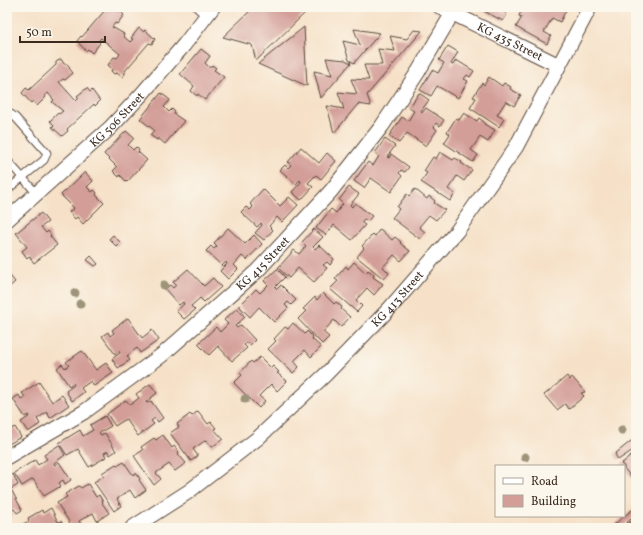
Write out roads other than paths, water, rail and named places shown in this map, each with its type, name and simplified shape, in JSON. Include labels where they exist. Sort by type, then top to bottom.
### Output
[{"type":"street","name":"KG 413 Street","points":[[132,528],[188,492],[258,438],[325,375],[390,308],[457,231],[516,147],[590,7]]},
{"type":"street","name":"KG 435 Street","points":[[450,9],[558,65]]},
{"type":"street","name":"KG 415 Street","points":[[7,457],[84,412],[162,355],[257,270],[331,191],[382,126],[418,72],[450,9]]},
{"type":"street","name":"KG 506 Street","points":[[7,220],[110,128],[141,95],[210,12]]},
{"type":"lane","points":[[196,7],[210,12]]},
{"type":"lane","points":[[7,115],[10,114],[15,117],[47,154],[44,160],[7,190]]},
{"type":"lane","points":[[7,160],[37,194]]}]
